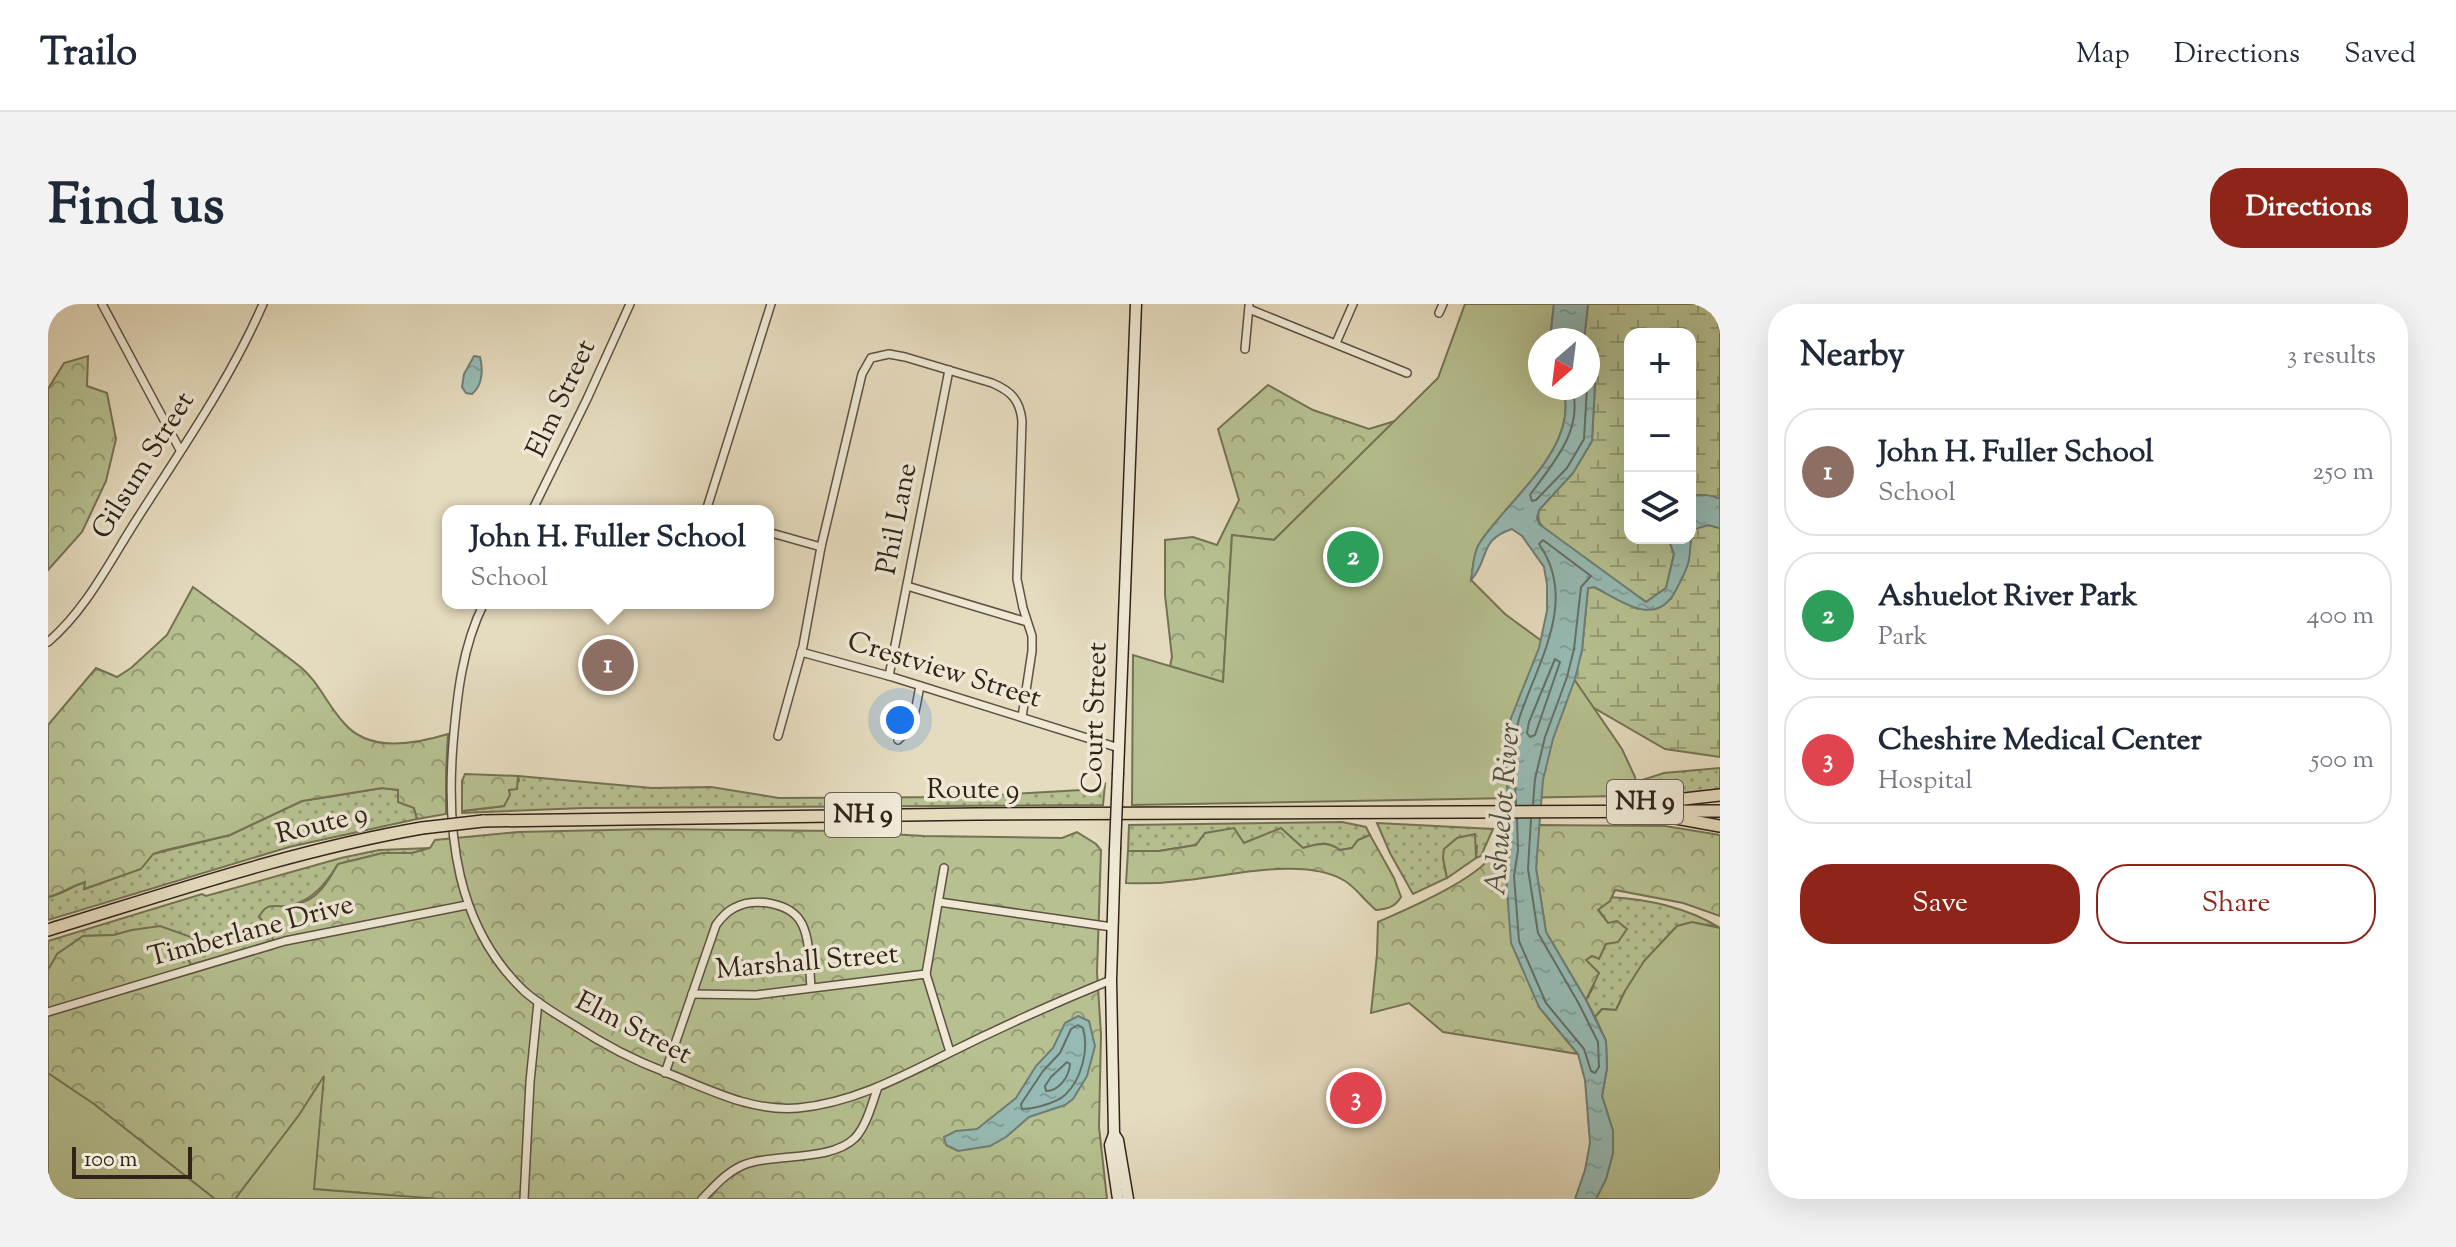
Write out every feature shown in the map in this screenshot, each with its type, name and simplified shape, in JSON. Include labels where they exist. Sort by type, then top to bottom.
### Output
[{"type":"highway","name":"NH 9","points":[[1571,812],[1720,795]]},
{"type":"highway","name":"Route 9","points":[[48,930],[260,865],[377,836],[483,821],[976,814],[1720,811]]},
{"type":"highway","points":[[1648,813],[1720,826]]},
{"type":"main road","name":"Court Street","points":[[1118,1199],[1110,1145],[1114,1134],[1112,927],[1136,304]]},
{"type":"main road","name":"Court Street","points":[[1114,1134],[1118,1140],[1128,1199]]},
{"type":"street","points":[[102,304],[180,450]]},
{"type":"street","name":"Gilsum Street","points":[[48,642],[77,613],[180,450],[237,355],[263,304]]},
{"type":"street","name":"Elm Street","points":[[535,505],[630,304]]},
{"type":"street","points":[[708,505],[771,304]]},
{"type":"street","points":[[1336,343],[1353,304]]},
{"type":"street","points":[[1245,349],[1249,306],[1407,373]]},
{"type":"street","points":[[778,736],[801,652],[821,547],[862,374],[866,364],[878,355],[889,354],[992,383],[1012,394],[1021,410],[1017,579],[1032,636],[1022,717]]},
{"type":"street","name":"Phil Lane","points":[[889,676],[949,370]]},
{"type":"street","points":[[774,534],[821,547]]},
{"type":"street","points":[[907,586],[1027,622]]},
{"type":"street","name":"Elm Street","points":[[481,609],[464,660],[452,761],[453,838],[467,905],[491,954],[518,984],[538,1002],[624,1055],[737,1101],[779,1108],[812,1106],[878,1087],[1111,980]]},
{"type":"street","name":"Crestview Street","points":[[801,652],[889,676],[1119,748]]},
{"type":"street","points":[[898,740],[913,723],[920,686]]},
{"type":"street","points":[[944,868],[926,974],[950,1052]]},
{"type":"street","points":[[939,902],[1112,927]]},
{"type":"street","points":[[665,1073],[716,925],[731,909],[770,903],[794,914],[802,924],[807,941],[811,987]]},
{"type":"street","name":"Timberlane Drive","points":[[48,1012],[285,941],[467,905]]},
{"type":"street","name":"Marshall Street","points":[[692,994],[756,995],[926,974]]},
{"type":"street","points":[[524,1199],[538,1002]]},
{"type":"street","points":[[702,1199],[723,1177],[747,1164],[830,1151],[849,1143],[864,1125],[878,1087]]},
{"type":"green space","points":[[1465,304],[1554,304],[1551,328],[1528,328],[1528,400],[1565,400],[1566,410],[1561,431],[1552,452],[1538,472],[1479,544],[1471,580],[1505,614],[1554,650],[1622,749],[1635,777],[1637,792],[1620,796],[1132,805],[1133,655],[1223,682],[1232,535],[1274,540],[1438,378]]},
{"type":"green space","points":[[1588,304],[1720,304],[1720,499],[1696,495],[1696,328],[1624,328],[1624,544],[1670,544],[1674,554],[1666,588],[1646,602],[1552,535],[1538,518],[1539,510],[1573,473],[1592,441],[1594,400],[1600,400],[1600,328],[1585,328]]},
{"type":"green space","points":[[88,356],[87,386],[107,393],[116,439],[106,481],[82,532],[48,570],[48,389],[64,363]]},
{"type":"green space","points":[[1268,385],[1313,410],[1369,429],[1395,421],[1274,540],[1232,535],[1223,683],[1170,666],[1165,540],[1193,537],[1217,545],[1239,500],[1218,429]]},
{"type":"green space","points":[[1708,525],[1720,528],[1720,757],[1665,749],[1570,694],[1582,650],[1588,588],[1594,587],[1638,609],[1671,599],[1688,562],[1690,544],[1696,544],[1696,528]]},
{"type":"green space","points":[[193,587],[305,671],[344,723],[366,739],[393,744],[448,734],[446,814],[417,819],[414,808],[398,802],[398,790],[382,788],[302,801],[230,835],[153,854],[141,869],[84,889],[85,882],[48,897],[48,725],[96,668],[117,677],[167,635]]},
{"type":"green space","points":[[1720,768],[1720,790],[1646,797],[1637,792],[1636,782],[1664,773]]},
{"type":"green space","points":[[465,774],[518,776],[517,789],[509,790],[510,795],[504,806],[462,811],[462,781]]},
{"type":"green space","points":[[518,776],[652,788],[711,787],[779,798],[962,797],[1099,789],[1105,784],[1103,805],[584,808],[462,813],[504,806],[509,790],[519,781]]},
{"type":"green space","points":[[383,788],[398,790],[414,808],[417,819],[289,847],[48,920],[48,897],[86,882],[85,889],[140,869],[153,854],[230,835],[302,801]]},
{"type":"green space","points":[[1342,822],[1366,827],[1370,835],[1358,840],[1352,848],[1340,850],[1327,844],[1303,848],[1281,829],[1244,843],[1206,833],[1196,845],[1159,851],[1128,851],[1129,825]]},
{"type":"green space","points":[[1377,823],[1493,829],[1481,856],[1476,858],[1477,846],[1443,858],[1447,878],[1413,894]]},
{"type":"green space","points":[[1539,825],[1665,826],[1720,835],[1720,916],[1683,903],[1615,890],[1610,901],[1598,910],[1608,923],[1617,921],[1627,929],[1618,942],[1606,944],[1599,959],[1592,956],[1586,960],[1599,973],[1586,1000],[1546,932],[1536,868]]},
{"type":"green space","points":[[1234,828],[1244,843],[1281,828],[1303,848],[1322,844],[1340,850],[1352,848],[1358,840],[1370,835],[1401,897],[1391,907],[1376,910],[1345,881],[1310,870],[1268,870],[1172,882],[1126,883],[1128,851],[1159,851],[1196,845],[1205,833]]},
{"type":"green space","points":[[653,829],[1062,838],[1077,832],[1096,844],[1101,850],[1097,972],[1101,1034],[1099,1127],[1107,1199],[48,1199],[48,970],[57,954],[83,936],[114,935],[160,926],[191,937],[203,949],[192,948],[187,957],[194,971],[273,949],[272,931],[259,917],[262,912],[270,906],[291,905],[315,896],[338,864],[383,853],[412,853],[430,848],[435,840],[518,832]]},
{"type":"green space","points":[[1498,829],[1509,829],[1506,876],[1539,1007],[1578,1054],[1443,1032],[1409,1003],[1371,1013],[1378,922],[1444,891],[1478,870],[1496,848]]},
{"type":"green space","points":[[1475,834],[1476,858],[1447,878],[1444,849],[1457,838]]},
{"type":"green space","points":[[431,848],[412,853],[383,853],[338,864],[321,887],[305,900],[259,917],[272,931],[273,941],[190,965],[187,957],[191,948],[201,949],[132,930],[114,935],[83,936],[48,970],[48,941],[202,894],[206,896],[341,858],[379,850]]},
{"type":"green space","points":[[1610,897],[1667,906],[1695,915],[1720,928],[1710,925],[1625,991],[1616,1010],[1602,1009],[1595,1017],[1586,1000],[1594,986],[1585,960],[1592,956],[1608,923],[1598,909]]},
{"type":"green space","points":[[1692,922],[1720,928],[1720,1199],[1596,1199],[1606,1179],[1613,1153],[1613,1131],[1602,1096],[1607,1068],[1606,1041],[1595,1017],[1602,1009],[1616,1010],[1644,961],[1677,926]]},
{"type":"green space","points":[[48,1073],[94,1104],[215,1199],[48,1199]]},
{"type":"green space","points":[[324,1076],[314,1189],[440,1199],[235,1199],[299,1115]]},
{"type":"water","points":[[1554,304],[1588,304],[1585,328],[1551,328]]},
{"type":"water","points":[[474,356],[480,357],[482,372],[472,394],[466,393],[462,387],[464,374]]},
{"type":"water","points":[[1565,400],[1594,400],[1592,441],[1573,473],[1539,510],[1539,524],[1646,602],[1666,588],[1674,554],[1670,544],[1691,544],[1684,575],[1668,602],[1659,608],[1638,608],[1594,587],[1588,588],[1582,650],[1543,780],[1536,868],[1546,932],[1606,1041],[1607,1068],[1602,1096],[1613,1131],[1613,1153],[1606,1179],[1596,1199],[1575,1199],[1590,1143],[1585,1080],[1578,1054],[1539,1007],[1511,943],[1506,876],[1510,850],[1506,759],[1511,718],[1539,648],[1547,611],[1544,567],[1522,536],[1512,529],[1501,533],[1489,544],[1471,580],[1479,544],[1552,452],[1566,410]]},
{"type":"water","points":[[1697,495],[1720,499],[1720,528],[1708,525],[1696,529]]},
{"type":"water","points":[[1078,1016],[1089,1021],[1095,1046],[1087,1076],[1073,1099],[1065,1105],[1029,1117],[990,1146],[958,1151],[946,1145],[944,1137],[956,1131],[977,1129],[1016,1098],[1036,1066],[1053,1048],[1065,1023]]},
{"type":"place","name":"Ashuelot River Park","points":[[1353,557]]},
{"type":"place","name":"John H. Fuller School","points":[[608,665]]},
{"type":"place","name":"Cheshire Medical Center","points":[[1356,1098]]},
{"type":"water label","name":"Ashuelot River","points":[[1504,809]]}]
